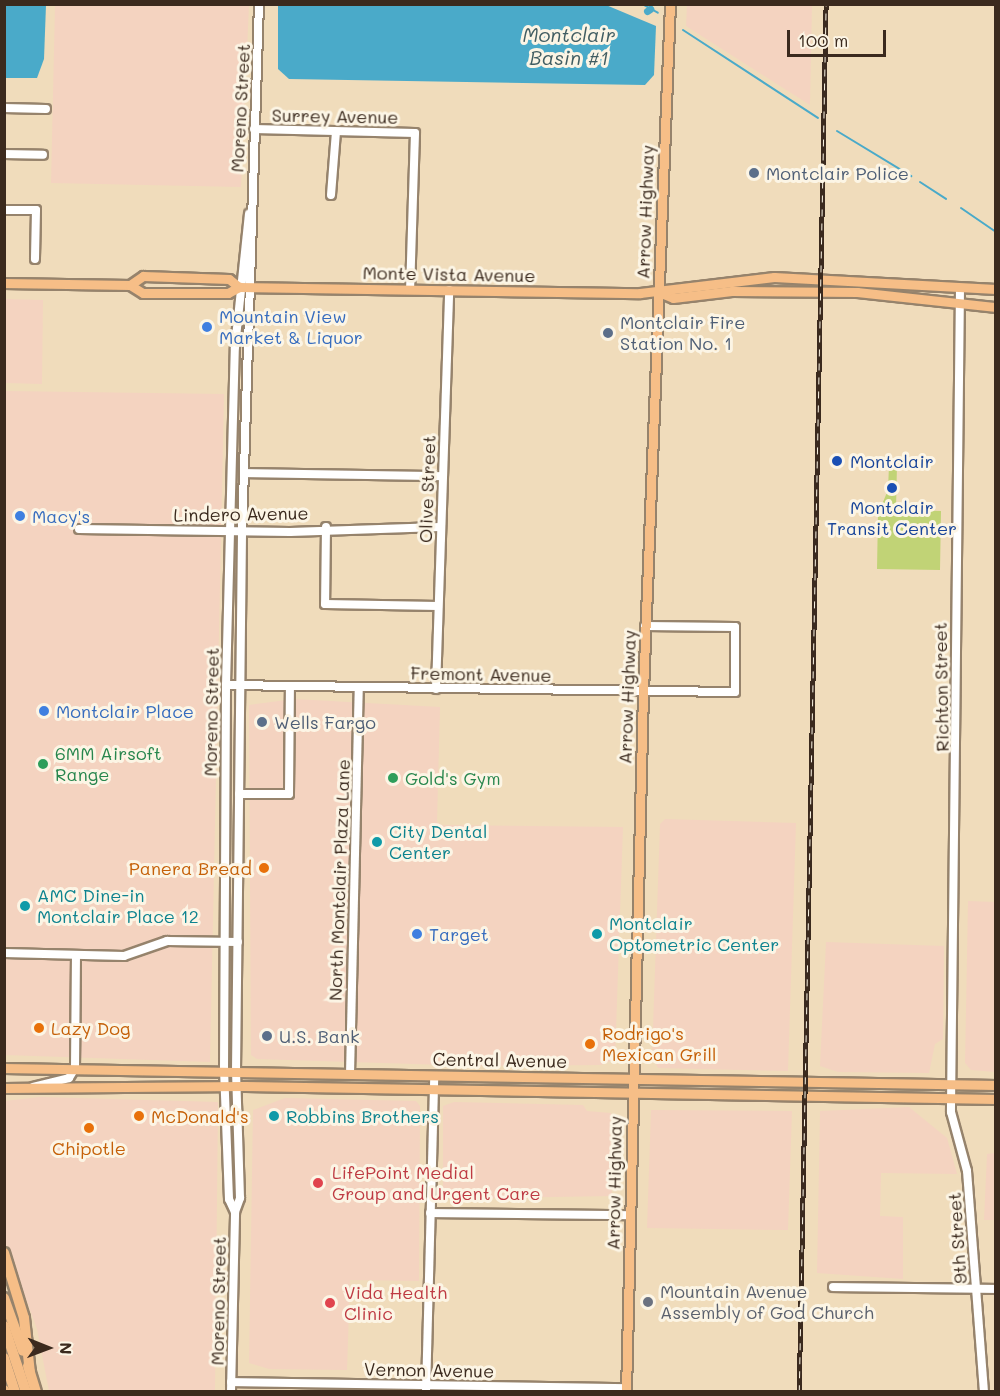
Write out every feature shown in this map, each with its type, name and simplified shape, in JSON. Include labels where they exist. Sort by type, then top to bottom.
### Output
[{"type":"highway","points":[[4,1253],[24,1318],[30,1372]]},
{"type":"highway","points":[[4,1298],[36,1392]]},
{"type":"highway","points":[[4,1326],[26,1392]]},
{"type":"highway","points":[[4,1358],[15,1392]]},
{"type":"main road","name":"Arrow Highway","points":[[626,1390],[645,626],[670,4]]},
{"type":"main road","name":"Monte Vista Avenue","points":[[130,285],[143,276],[229,279],[239,287]]},
{"type":"main road","name":"Monte Vista Avenue","points":[[4,283],[130,285],[143,293],[228,293],[239,287],[658,292],[774,277],[856,277],[960,288],[996,289]]},
{"type":"main road","name":"Monte Vista Avenue","points":[[658,292],[673,298],[732,291],[846,292],[996,307]]},
{"type":"main road","name":"Central Avenue","points":[[4,1068],[996,1085]]},
{"type":"main road","name":"Central Avenue","points":[[4,1088],[237,1086],[996,1099]]},
{"type":"street","name":"Moreno Street","points":[[231,1392],[235,1212],[240,1198],[236,1071],[242,532],[250,287],[249,213],[259,4]]},
{"type":"street","points":[[4,108],[46,109]]},
{"type":"street","name":"Surrey Avenue","points":[[254,129],[415,133],[410,290]]},
{"type":"street","points":[[331,195],[336,132]]},
{"type":"street","points":[[4,154],[43,155]]},
{"type":"street","points":[[4,210],[36,210],[35,259]]},
{"type":"street","name":"Moreno Street","points":[[235,1212],[229,1199],[224,1070],[223,940],[228,531],[239,287],[249,213]]},
{"type":"street","name":"Richton Street","points":[[952,1085],[960,288]]},
{"type":"street","name":"Olive Street","points":[[436,689],[449,290]]},
{"type":"street","points":[[244,473],[443,476]]},
{"type":"street","points":[[326,527],[325,604],[438,606]]},
{"type":"street","name":"Lindero Avenue","points":[[79,529],[242,532],[326,527],[440,527]]},
{"type":"street","name":"Fremont Avenue","points":[[226,685],[735,692],[735,627],[645,626]]},
{"type":"street","points":[[239,794],[289,794],[290,686]]},
{"type":"street","name":"North Montclair Plaza Lane","points":[[350,1074],[359,688]]},
{"type":"street","points":[[4,953],[124,956],[167,941],[238,942]]},
{"type":"street","points":[[32,1087],[69,1078],[75,1068],[76,956]]},
{"type":"street","points":[[426,1388],[434,1076]]},
{"type":"street","name":"9th Street","points":[[952,1085],[952,1120],[966,1157],[984,1392]]},
{"type":"street","points":[[430,1213],[629,1215]]},
{"type":"street","points":[[833,1287],[996,1289]]},
{"type":"street","name":"Vernon Avenue","points":[[231,1382],[426,1388],[626,1390]]},
{"type":"shaded area","points":[[55,5],[249,5],[241,187],[51,183]]},
{"type":"shaded area","points":[[687,5],[812,5],[810,105],[686,26]]},
{"type":"shaded area","points":[[5,299],[43,300],[42,384],[5,383]]},
{"type":"shaded area","points":[[5,391],[224,394],[210,1062],[5,1055]]},
{"type":"shaded area","points":[[294,699],[440,707],[437,822],[442,825],[623,827],[615,1059],[601,1065],[477,1066],[257,1059],[251,1055],[249,705]]},
{"type":"shaded area","points":[[665,819],[796,823],[788,1071],[658,1068],[652,1057],[660,824]]},
{"type":"shaded area","points":[[968,901],[995,902],[995,1072],[971,1070],[965,1063]]},
{"type":"shaded area","points":[[826,942],[944,946],[943,1039],[935,1044],[929,1073],[838,1072],[820,1066]]},
{"type":"shaded area","points":[[40,1097],[218,1102],[215,1391],[49,1391],[37,1329],[4,1239],[5,1101]]},
{"type":"shaded area","points":[[285,1098],[416,1101],[420,1106],[419,1281],[350,1280],[347,1370],[269,1369],[249,1363],[253,1110]]},
{"type":"shaded area","points":[[454,1102],[583,1105],[587,1111],[611,1113],[612,1196],[443,1199],[443,1106]]},
{"type":"shaded area","points":[[909,1107],[947,1138],[957,1174],[881,1173],[880,1216],[903,1217],[903,1279],[817,1273],[820,1111]]},
{"type":"shaded area","points":[[651,1110],[792,1111],[788,1230],[647,1228]]},
{"type":"shaded area","points":[[995,1153],[995,1220],[984,1220],[987,1154]]},
{"type":"green space","points":[[897,464],[896,510],[941,511],[940,570],[877,569],[878,514],[888,490],[889,465]]},
{"type":"water","points":[[5,4],[46,5],[44,59],[37,78],[5,78]]},
{"type":"water","name":"Montclair Basin #1","points":[[278,5],[606,5],[656,26],[654,75],[645,85],[289,79],[278,69]]},
{"type":"waterway","points":[[642,4],[658,13]]},
{"type":"waterway","points":[[683,30],[818,118]]},
{"type":"waterway","points":[[837,131],[911,176]]},
{"type":"waterway","points":[[920,182],[946,199]]},
{"type":"waterway","points":[[961,208],[996,232]]},
{"type":"railway","points":[[799,1392],[826,4]]},
{"type":"place","name":"Montclair Police","points":[[754,173]]},
{"type":"place","name":"Mountain View Market & Liquor","points":[[207,327]]},
{"type":"place","name":"Montclair Fire Station No. 1","points":[[608,333]]},
{"type":"place","name":"Montclair","points":[[837,461]]},
{"type":"place","name":"Montclair Transit Center","points":[[892,488]]},
{"type":"place","name":"Macy's","points":[[20,516]]},
{"type":"place","name":"Montclair Place","points":[[44,711]]},
{"type":"place","name":"Wells Fargo","points":[[262,722]]},
{"type":"place","name":"6MM Airsoft Range","points":[[43,764]]},
{"type":"place","name":"Gold's Gym","points":[[393,778]]},
{"type":"place","name":"City Dental Center","points":[[377,842]]},
{"type":"place","name":"Panera Bread","points":[[264,868]]},
{"type":"place","name":"AMC Dine-in Montclair Place 12","points":[[25,906]]},
{"type":"place","name":"Target","points":[[417,934]]},
{"type":"place","name":"Montclair Optometric Center","points":[[597,934]]},
{"type":"place","name":"Lazy Dog","points":[[39,1028]]},
{"type":"place","name":"U.S. Bank","points":[[267,1036]]},
{"type":"place","name":"Rodrigo's Mexican Grill","points":[[590,1044]]},
{"type":"place","name":"McDonald's","points":[[139,1116]]},
{"type":"place","name":"Robbins Brothers","points":[[274,1116]]},
{"type":"place","name":"Chipotle","points":[[89,1128]]},
{"type":"place","name":"LifePoint Medial Group and Urgent Care","points":[[318,1183]]},
{"type":"place","name":"Mountain Avenue Assembly of God Church","points":[[648,1302]]},
{"type":"place","name":"Vida Health Clinic","points":[[330,1303]]}]
